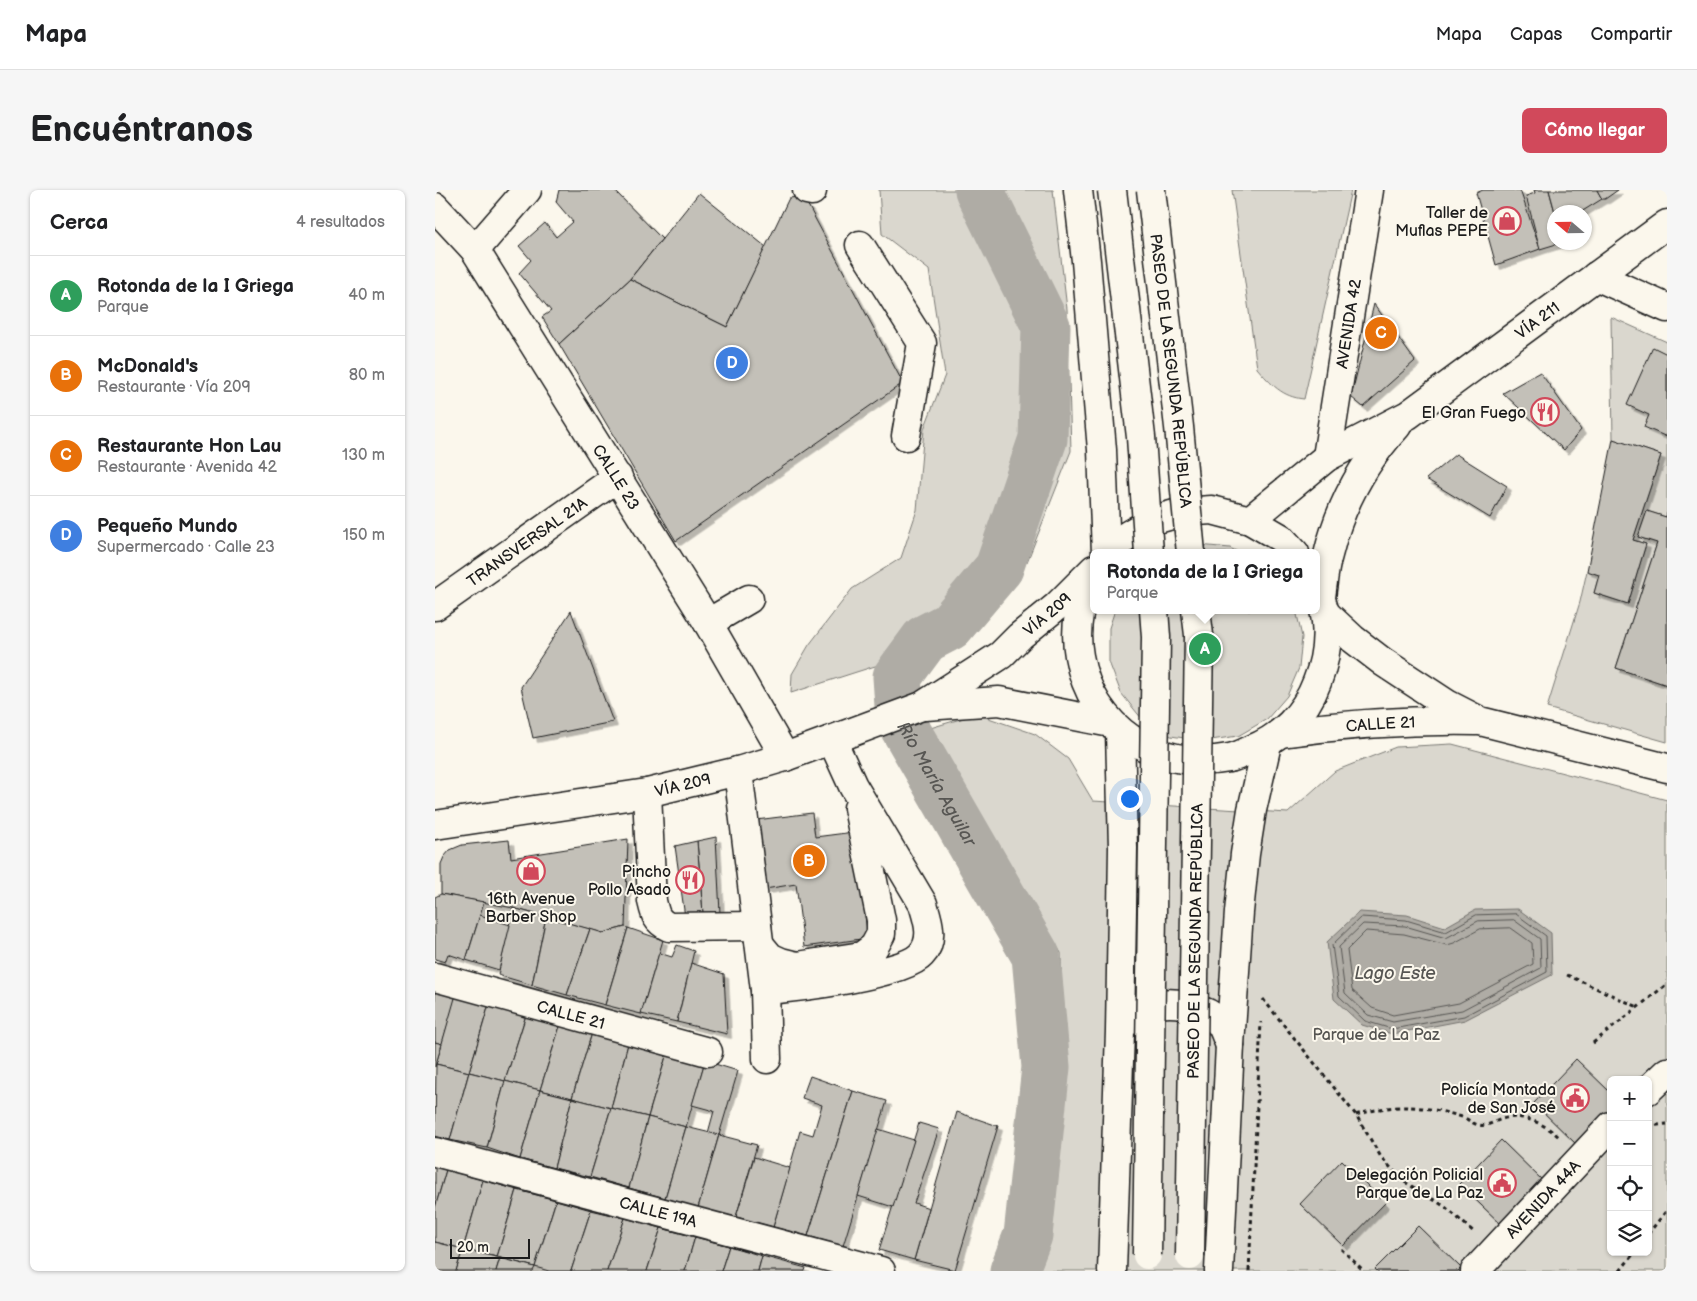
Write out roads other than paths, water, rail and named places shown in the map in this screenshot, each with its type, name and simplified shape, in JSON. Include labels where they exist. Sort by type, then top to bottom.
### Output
[{"type":"main road","points":[[475,250],[527,190]]},
{"type":"main road","points":[[1078,190],[1103,450],[1108,549]]},
{"type":"main road","points":[[1112,190],[1141,437],[1149,549]]},
{"type":"main road","name":"PASEO DE LA SEGUNDA REPÚBLICA","points":[[1151,190],[1179,428],[1191,549]]},
{"type":"main road","name":"AVENIDA 42","points":[[1327,457],[1369,190]]},
{"type":"main road","name":"CALLE 23","points":[[435,207],[475,250],[708,623],[785,757]]},
{"type":"main road","name":"VÍA 211","points":[[1250,520],[1327,457],[1408,415],[1667,224]]},
{"type":"main road","points":[[860,245],[922,342],[906,436]]},
{"type":"main road","points":[[1596,276],[1667,308]]},
{"type":"main road","name":"VÍA 211","points":[[1274,739],[1299,714],[1314,692],[1323,666],[1327,640],[1321,599],[1327,556],[1339,517],[1357,479],[1380,445],[1408,415]]},
{"type":"main road","name":"TRANSVERSAL 21A","points":[[435,606],[619,478]]},
{"type":"main road","points":[[1112,549],[1128,535],[1154,520],[1182,512],[1212,510],[1250,520],[1281,538],[1291,549]]},
{"type":"main road","name":"VÍA 209","points":[[435,825],[647,794],[739,771],[785,757],[922,706],[1001,655],[1020,636],[1057,606],[1090,573]]},
{"type":"main road","points":[[1090,581],[1078,614],[1077,643],[1082,672],[1093,700],[1115,728],[1123,848],[1120,1031],[1112,1271]]},
{"type":"main road","points":[[708,623],[749,599]]},
{"type":"main road","name":"CALLE 21","points":[[1321,599],[1353,639],[1406,679],[1447,704],[1480,721],[1667,768]]},
{"type":"main road","points":[[1147,1263],[1155,637],[1153,614]]},
{"type":"main road","name":"PASEO DE LA SEGUNDA REPÚBLICA","points":[[1190,1264],[1199,635],[1196,614]]},
{"type":"main road","name":"VÍA 209","points":[[922,706],[999,701],[1115,728]]},
{"type":"main road","name":"CALLE 21","points":[[1115,728],[1153,752],[1191,762],[1230,758],[1274,739],[1321,728],[1401,721],[1480,721]]},
{"type":"main road","points":[[759,935],[770,957],[797,966],[862,956],[874,947],[881,934],[881,920],[843,736]]},
{"type":"main road","points":[[1219,1271],[1230,1045],[1239,912],[1252,810],[1274,739]]},
{"type":"main road","points":[[739,771],[765,990],[767,1059]]},
{"type":"main road","points":[[765,990],[842,980],[908,964],[922,954],[929,940],[928,922],[923,904],[853,786]]},
{"type":"main road","points":[[647,794],[652,901],[655,916],[661,923],[669,927],[759,935]]},
{"type":"main road","name":"CALLE 21","points":[[435,977],[708,1052]]},
{"type":"main road","points":[[1120,1031],[1134,1017],[1154,1005],[1167,1002],[1184,1003],[1209,1014],[1217,1020],[1222,1026],[1230,1045]]},
{"type":"main road","points":[[1652,1086],[1667,1072]]},
{"type":"main road","name":"AVENIDA 44A","points":[[1475,1271],[1607,1130]]},
{"type":"main road","name":"CALLE 19A","points":[[435,1152],[881,1271]]},
{"type":"water","name":"Lago Este","points":[[1518,909],[1551,933],[1552,975],[1465,1020],[1392,1034],[1362,1025],[1334,999],[1327,942],[1359,912],[1407,915],[1445,927],[1475,910]]},
{"type":"waterway","name":"Río María Aguilar","points":[[979,190],[1046,326],[1043,439],[999,568],[950,626],[925,639],[897,677],[900,720],[1036,956],[1046,1067],[1028,1235],[1014,1271]]},
{"type":"place","name":"Taller de Muflas PEPE","points":[[1507,221]]},
{"type":"place","name":"Restaurante Hon Lau","points":[[1381,333]]},
{"type":"place","name":"Pequeño Mundo","points":[[732,363]]},
{"type":"place","name":"El Gran Fuego","points":[[1545,412]]},
{"type":"place","name":"Rotonda de la I Griega","points":[[1205,649]]},
{"type":"place","name":"McDonald's","points":[[809,861]]},
{"type":"place","name":"16th Avenue Barber Shop","points":[[531,871]]},
{"type":"place","name":"Pincho Pollo Asado","points":[[690,880]]},
{"type":"place","name":"Policía Montada de San José","points":[[1575,1098]]},
{"type":"place","name":"Delegación Policial Parque de La Paz","points":[[1502,1183]]},
{"type":"park label","name":"Parque de La Paz","points":[[1376,1034]]}]
